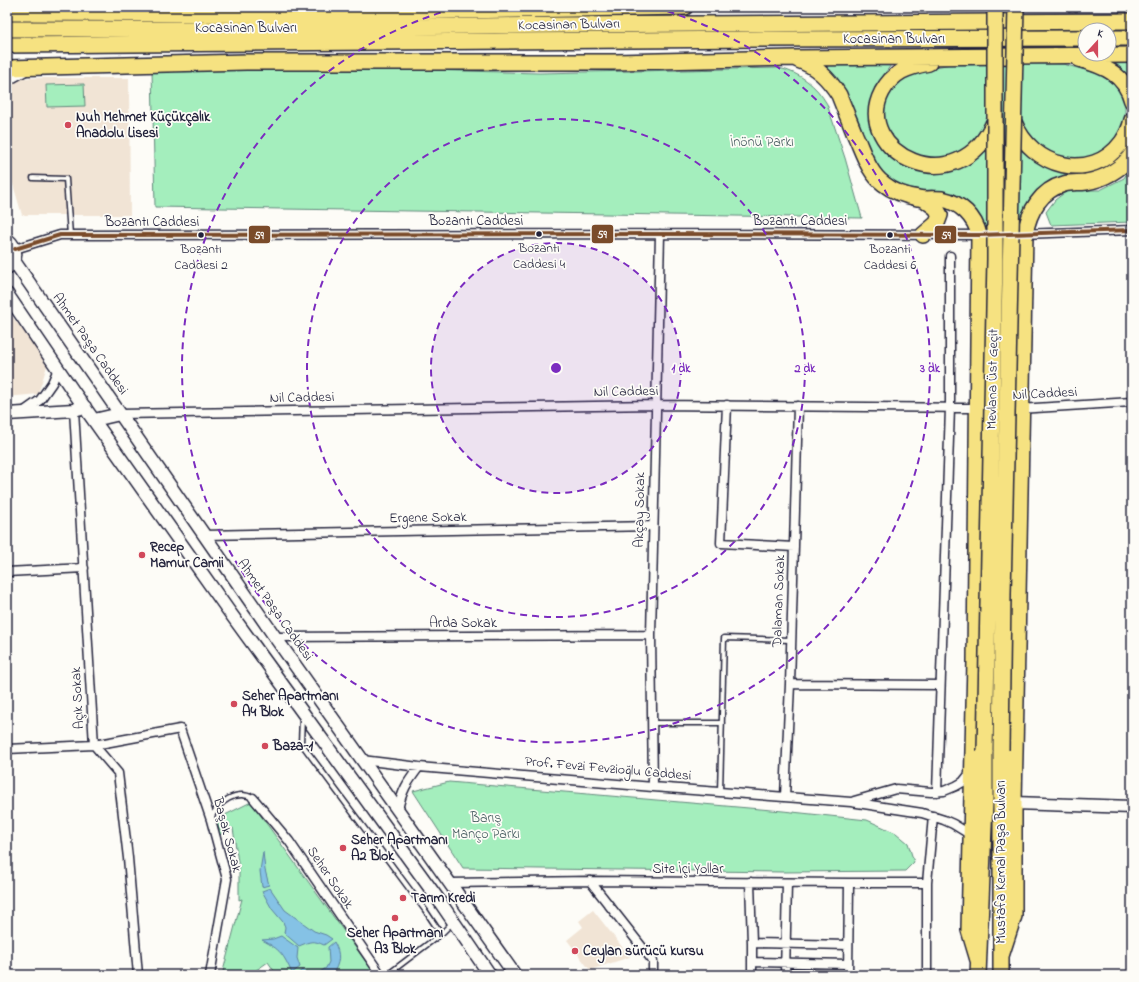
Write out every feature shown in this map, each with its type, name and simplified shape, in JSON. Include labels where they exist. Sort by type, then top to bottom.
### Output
[{"type":"highway","points":[[7,13],[279,10],[374,12],[533,8],[685,7]]},
{"type":"highway","name":"Mevlana Üst Geçit","points":[[985,751],[995,267],[995,7]]},
{"type":"highway","name":"Mevlana Üst Geçit","points":[[1001,750],[1016,7]]},
{"type":"highway","points":[[374,12],[532,25]]},
{"type":"highway","points":[[7,18],[64,13]]},
{"type":"highway","name":"Kocasinan Bulvarı","points":[[7,29],[233,29],[532,25],[1132,21]]},
{"type":"highway","name":"Kocasinan Bulvarı","points":[[7,45],[1077,38]]},
{"type":"highway","points":[[1117,38],[1132,38]]},
{"type":"highway","points":[[373,62],[533,41]]},
{"type":"highway","points":[[1061,55],[1089,61],[1110,70],[1123,81],[1132,101]]},
{"type":"highway","points":[[7,68],[246,62],[615,62],[794,58],[1132,55]]},
{"type":"highway","points":[[963,56],[912,66],[901,71],[889,82],[880,95],[876,112],[880,129],[886,141],[898,153],[906,158],[917,163],[932,166],[947,165],[960,161],[974,151],[986,138],[995,120]]},
{"type":"highway","points":[[794,58],[821,72],[834,86],[869,166],[878,179],[900,194],[924,199],[940,199],[962,208],[976,223],[979,235],[975,661],[969,930],[978,960]]},
{"type":"highway","points":[[7,61],[57,67]]},
{"type":"highway","points":[[1014,122],[1020,136],[1031,148],[1047,159],[1064,164],[1082,166],[1092,164],[1109,155],[1119,145],[1128,131],[1132,120]]},
{"type":"highway","points":[[1001,956],[1014,916],[1014,803],[1025,234],[1031,212],[1047,192],[1066,183],[1088,182],[1108,175],[1124,164],[1132,154]]},
{"type":"highway","points":[[923,235],[937,223],[940,215],[936,208],[924,199]]},
{"type":"highway","points":[[979,287],[983,274],[989,267],[997,262],[1006,262],[1013,265],[1020,275],[1024,288]]},
{"type":"highway","points":[[976,463],[987,441],[995,436],[1002,436],[1010,440],[1017,447],[1021,462]]},
{"type":"highway","name":"Mustafa Kemal Paşa Bulvarı","points":[[1001,750],[1001,975]]},
{"type":"highway","name":"Mustafa Kemal Paşa Bulvarı","points":[[978,975],[985,802],[985,751]]},
{"type":"street","points":[[7,80],[29,68]]},
{"type":"street","name":"Bozantı Caddesi","points":[[11,254],[60,235],[979,235],[1132,230]]},
{"type":"street","name":"Akçay Sokak","points":[[653,787],[651,635],[660,234]]},
{"type":"street","name":"Ahmet Paşa Caddesi","points":[[11,254],[204,536],[515,975]]},
{"type":"street","points":[[937,792],[950,408],[950,256]]},
{"type":"street","points":[[7,294],[58,369],[79,408],[94,420],[303,714],[454,922],[490,975]]},
{"type":"street","points":[[22,413],[40,400],[52,383],[58,369]]},
{"type":"street","name":"Nil Caddesi","points":[[120,414],[655,404],[1022,409],[1132,402]]},
{"type":"street","points":[[727,405],[721,544],[794,547]]},
{"type":"street","name":"Dalaman Sokak","points":[[785,797],[790,684],[798,406]]},
{"type":"street","points":[[7,414],[79,408]]},
{"type":"street","name":"Açık Sokak","points":[[79,408],[84,568],[94,745],[118,773],[128,858],[138,975]]},
{"type":"street","points":[[94,420],[120,414]]},
{"type":"street","name":"Ergene Sokak","points":[[204,536],[653,526]]},
{"type":"street","points":[[7,572],[84,568]]},
{"type":"street","name":"Arda Sokak","points":[[275,637],[651,635]]},
{"type":"street","points":[[790,684],[940,685]]},
{"type":"street","name":"Başak Sokak","points":[[94,745],[180,729],[211,820],[227,880],[210,975]]},
{"type":"street","points":[[7,749],[94,745]]},
{"type":"street","name":"Prof. Fevzi Fevzioğlu Caddesi","points":[[362,760],[419,767],[851,802],[933,816],[953,824],[971,835]]},
{"type":"street","points":[[398,810],[401,795],[409,780],[419,767]]},
{"type":"street","points":[[851,802],[896,789],[937,792],[944,791],[963,782],[972,770]]},
{"type":"street","name":"Seher Sokak","points":[[253,798],[289,841],[381,975]]},
{"type":"street","points":[[1014,803],[1132,807]]},
{"type":"street","points":[[927,975],[927,883],[933,816]]},
{"type":"street","points":[[590,881],[653,961],[653,975]]},
{"type":"street","name":"Site İçi Yollar","points":[[450,884],[590,881],[849,884],[927,883]]},
{"type":"street","points":[[750,882],[752,975]]},
{"type":"street","points":[[785,975],[787,883]]},
{"type":"street","points":[[848,975],[849,884]]},
{"type":"street","points":[[752,943],[848,945]]},
{"type":"street","points":[[752,962],[848,964]]},
{"type":"lane","points":[[33,178],[66,179],[70,235]]},
{"type":"lane","points":[[720,792],[724,638],[791,640]]},
{"type":"lane","points":[[303,714],[301,743],[425,910],[441,934]]},
{"type":"lane","points":[[652,723],[722,723]]},
{"type":"lane","points":[[211,820],[214,811],[230,798],[241,794],[248,795],[253,798]]},
{"type":"lane","points":[[387,975],[441,934],[454,922]]},
{"type":"shaded area","name":"Nuh Mehmet Küçükçalık Anadolu Lisesi","points":[[19,78],[129,78],[130,215],[22,215],[7,164],[7,86]]},
{"type":"shaded area","points":[[7,310],[48,363],[38,394],[7,397]]},
{"type":"shaded area","points":[[593,910],[630,957],[590,970],[567,940],[583,927],[579,921]]},
{"type":"green space","points":[[1132,59],[1132,86],[1119,66],[1110,62],[1117,62],[1117,60]]},
{"type":"green space","points":[[960,62],[1063,64],[1100,74],[1117,87],[1125,100],[1125,119],[1116,139],[1132,133],[1132,145],[1125,156],[1097,174],[1063,179],[1036,192],[1022,218],[1019,229],[984,229],[953,197],[932,190],[912,191],[892,183],[873,164],[843,88],[826,65],[891,65],[875,87],[870,111],[882,145],[893,135],[886,128],[883,111],[887,95],[907,73]]},
{"type":"green space","name":"İnönü Parkı","points":[[352,68],[539,73],[779,68],[787,70],[801,77],[813,86],[827,104],[845,158],[862,218],[155,207],[152,70]]},
{"type":"green space","points":[[84,84],[85,106],[47,107],[46,85]]},
{"type":"green space","points":[[1132,165],[1132,222],[1051,225],[1046,212],[1055,200],[1068,190],[1100,190],[1124,178]]},
{"type":"green space","name":"Barış Manço Parkı","points":[[449,782],[783,811],[867,820],[896,833],[908,843],[914,862],[905,871],[782,872],[463,868],[413,791]]},
{"type":"green space","points":[[251,802],[371,969],[372,975],[277,975],[268,962],[249,975],[222,975],[242,899],[239,900],[239,869],[233,828],[218,836],[215,820]]},
{"type":"water","points":[[263,852],[265,870],[269,885],[262,887],[260,871]]},
{"type":"water","points":[[270,888],[285,910],[314,931],[326,935],[332,939],[324,945],[317,942],[312,942],[299,946],[284,933],[285,927],[283,922],[272,909],[262,891]]},
{"type":"water","points":[[281,936],[298,948],[297,958],[300,967],[292,973],[281,953],[262,940],[273,939]]},
{"type":"water","points":[[334,942],[339,958],[332,975],[296,975],[302,970],[310,974],[317,974],[326,968],[329,962],[328,947]]},
{"type":"transit line","name":"59","points":[[15,249],[60,235],[979,235],[1132,230]]},
{"type":"place","name":"Nuh Mehmet Küçükçalık Anadolu Lisesi","points":[[68,125]]},
{"type":"place","name":"Bozantı Caddesi 4","points":[[539,234]]},
{"type":"place","name":"Bozantı Caddesi 2","points":[[201,235]]},
{"type":"place","name":"Bozantı Caddesi 6","points":[[890,235]]},
{"type":"place","name":"Recep Mamur Camii","points":[[142,555]]},
{"type":"place","name":"Seher Apartmanı A4 Blok","points":[[234,704]]},
{"type":"place","name":"Baza-1","points":[[265,746]]},
{"type":"place","name":"Seher Apartmanı A2 Blok","points":[[343,848]]},
{"type":"place","name":"Tarım Kredi","points":[[403,898]]},
{"type":"place","name":"Seher Apartmanı A3 Blok","points":[[395,918]]},
{"type":"place","name":"Ceylan sürücü kursu","points":[[575,951]]}]
